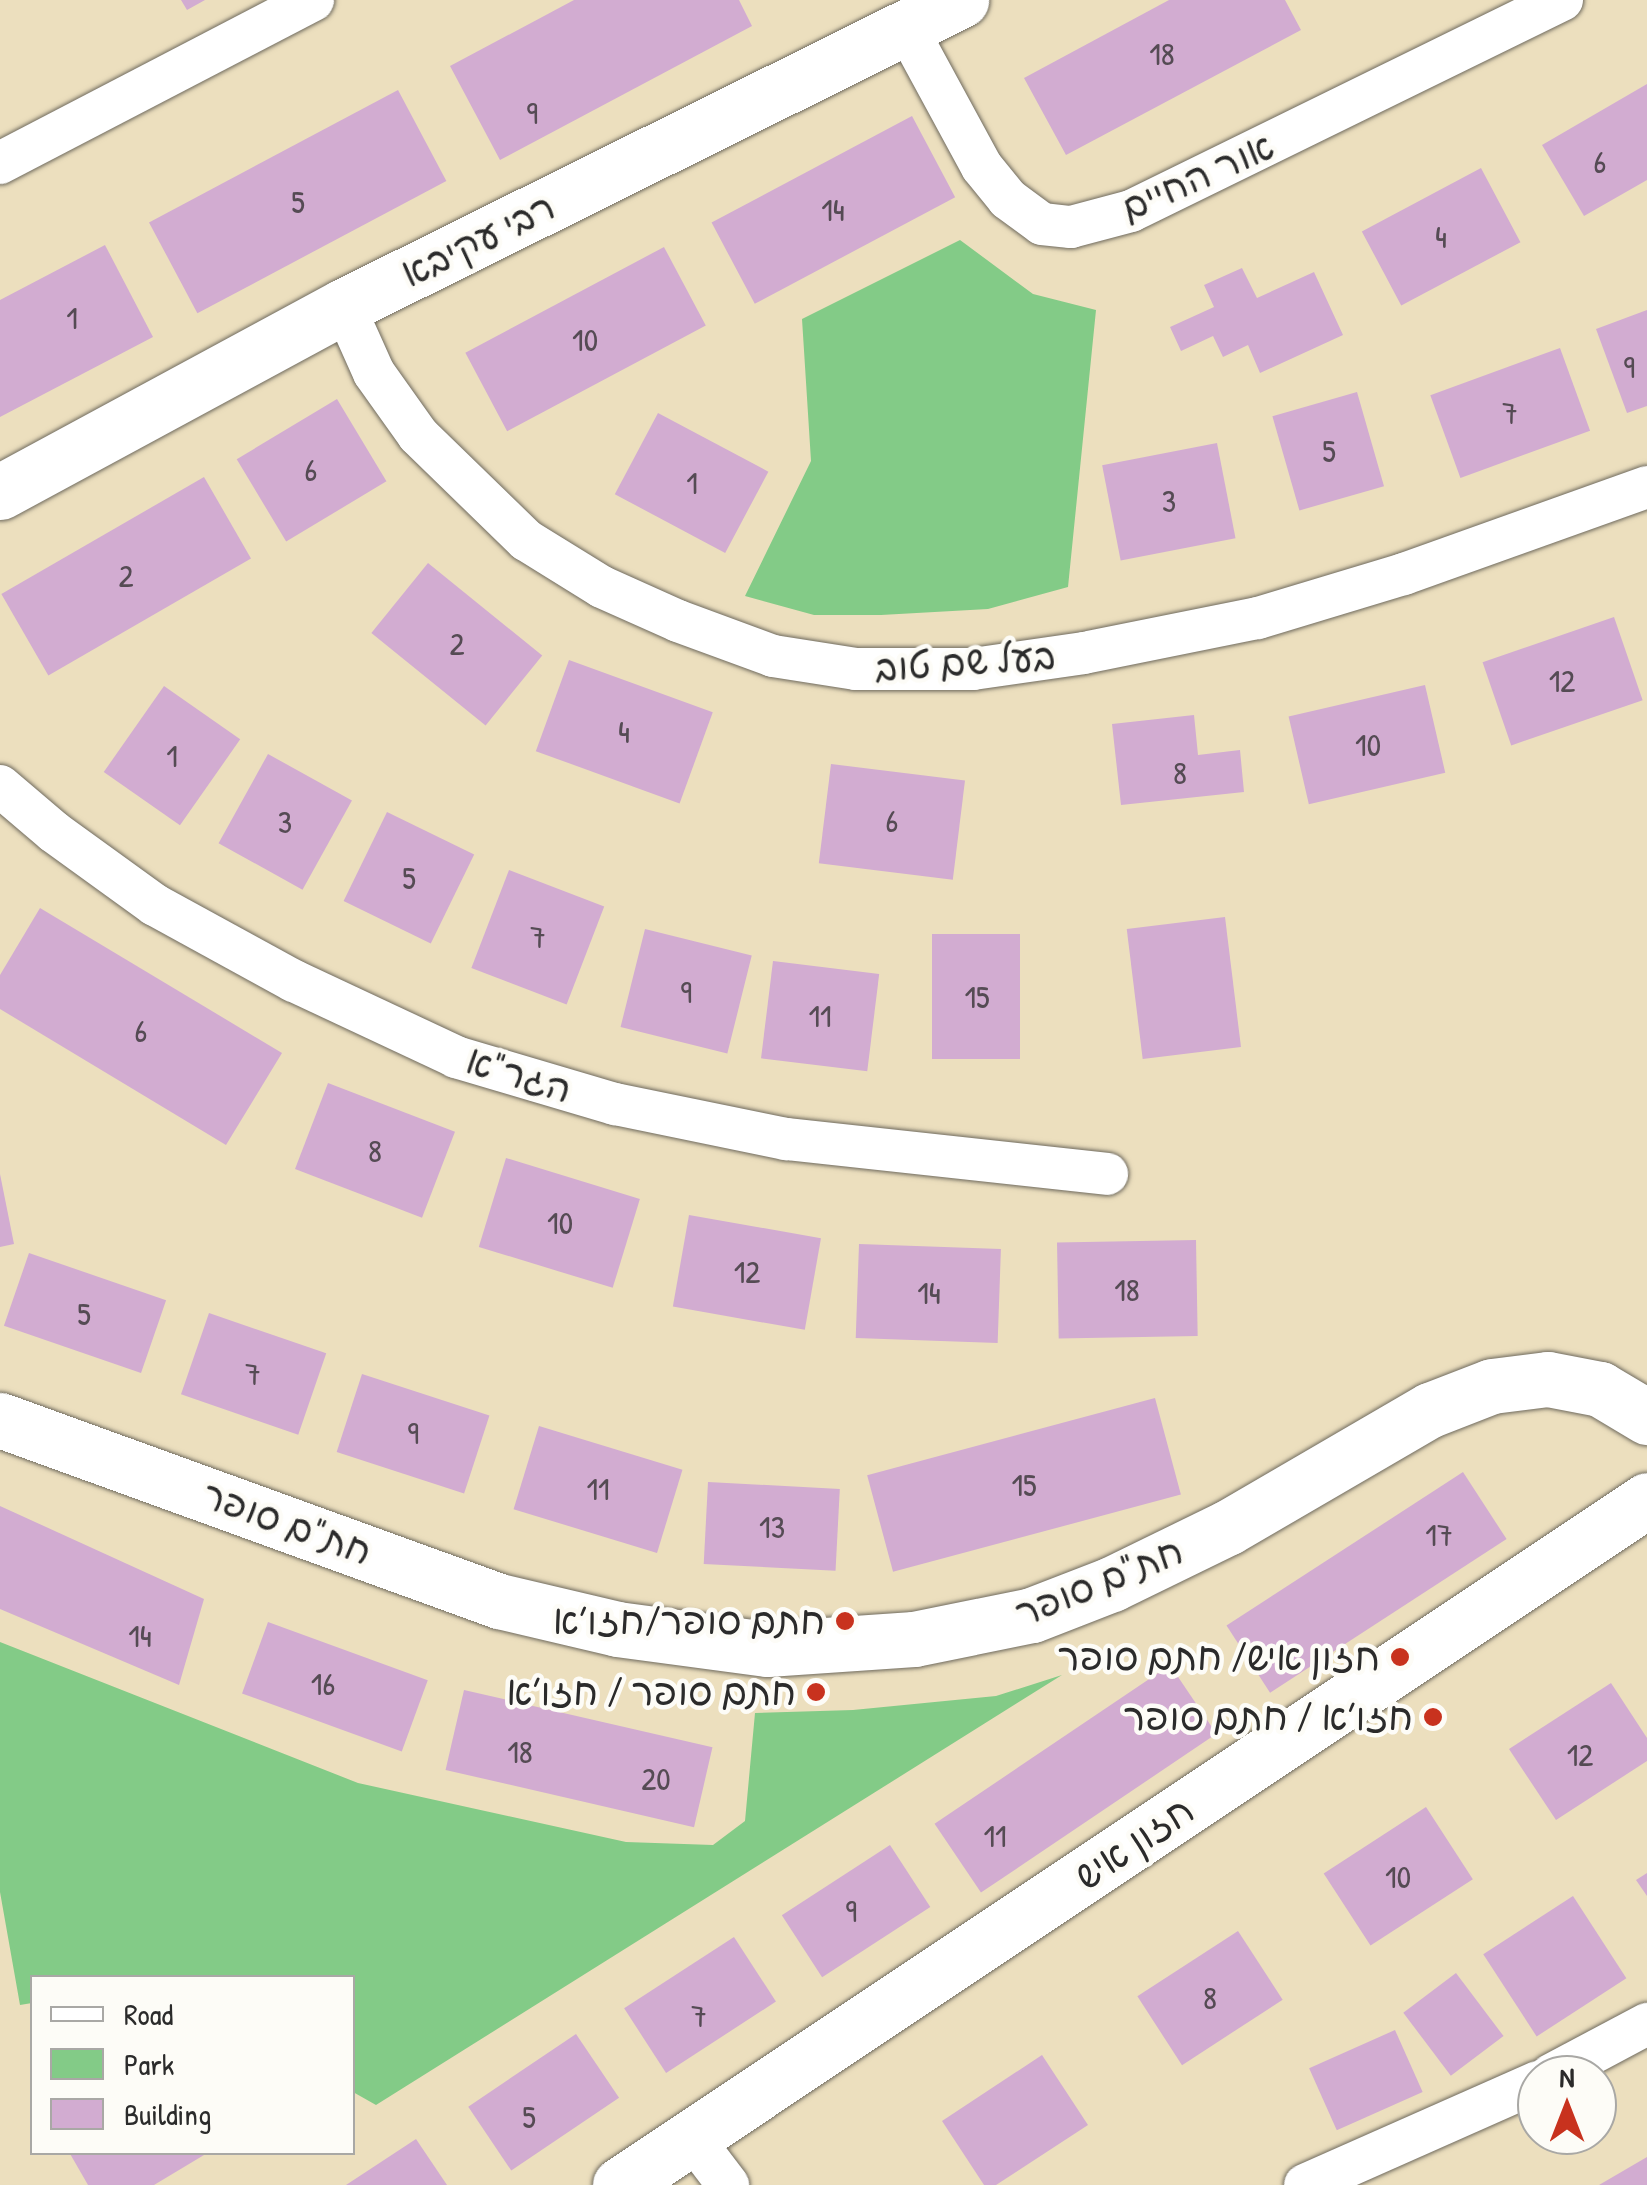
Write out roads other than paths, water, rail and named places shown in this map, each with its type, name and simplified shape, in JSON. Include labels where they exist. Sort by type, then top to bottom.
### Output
[{"type":"street","points":[[0,164],[313,0]]},
{"type":"street","name":"רבי עקיבא","points":[[0,492],[344,306],[961,0]]},
{"type":"street","name":"אור החיים","points":[[907,29],[982,168],[1008,199],[1042,224],[1071,228],[1131,212],[1562,0]]},
{"type":"street","name":"בעל שם טוב","points":[[344,306],[374,372],[418,435],[526,540],[602,587],[678,621],[773,656],[856,669],[973,669],[1084,653],[1258,618],[1404,574],[1647,487]]},
{"type":"street","name":"הגר\"א","points":[[0,786],[54,832],[155,905],[294,980],[456,1056],[615,1104],[786,1139],[1107,1174]]},
{"type":"street","name":"חת\"ם סופר","points":[[0,1420],[499,1601],[617,1629],[767,1649],[914,1640],[1032,1615],[1112,1584],[1228,1528],[1430,1410],[1492,1386],[1548,1379],[1583,1386],[1600,1390],[1647,1418]]},
{"type":"street","name":"חזון איש","points":[[620,2185],[1647,1500]]},
{"type":"street","points":[[1589,2055],[1647,2024]]},
{"type":"street","points":[[1305,2185],[1517,2091]]},
{"type":"street","points":[[693,2139],[728,2185]]},
{"type":"place","name":"חתם סופר/חזו׳א","points":[[845,1621]]},
{"type":"place","name":"חזון איש/ חתם סופר","points":[[1400,1657]]},
{"type":"place","name":"חתם סופר / חזו׳א","points":[[816,1692]]},
{"type":"place","name":"חזו׳א / חתם סופר","points":[[1433,1717]]}]
